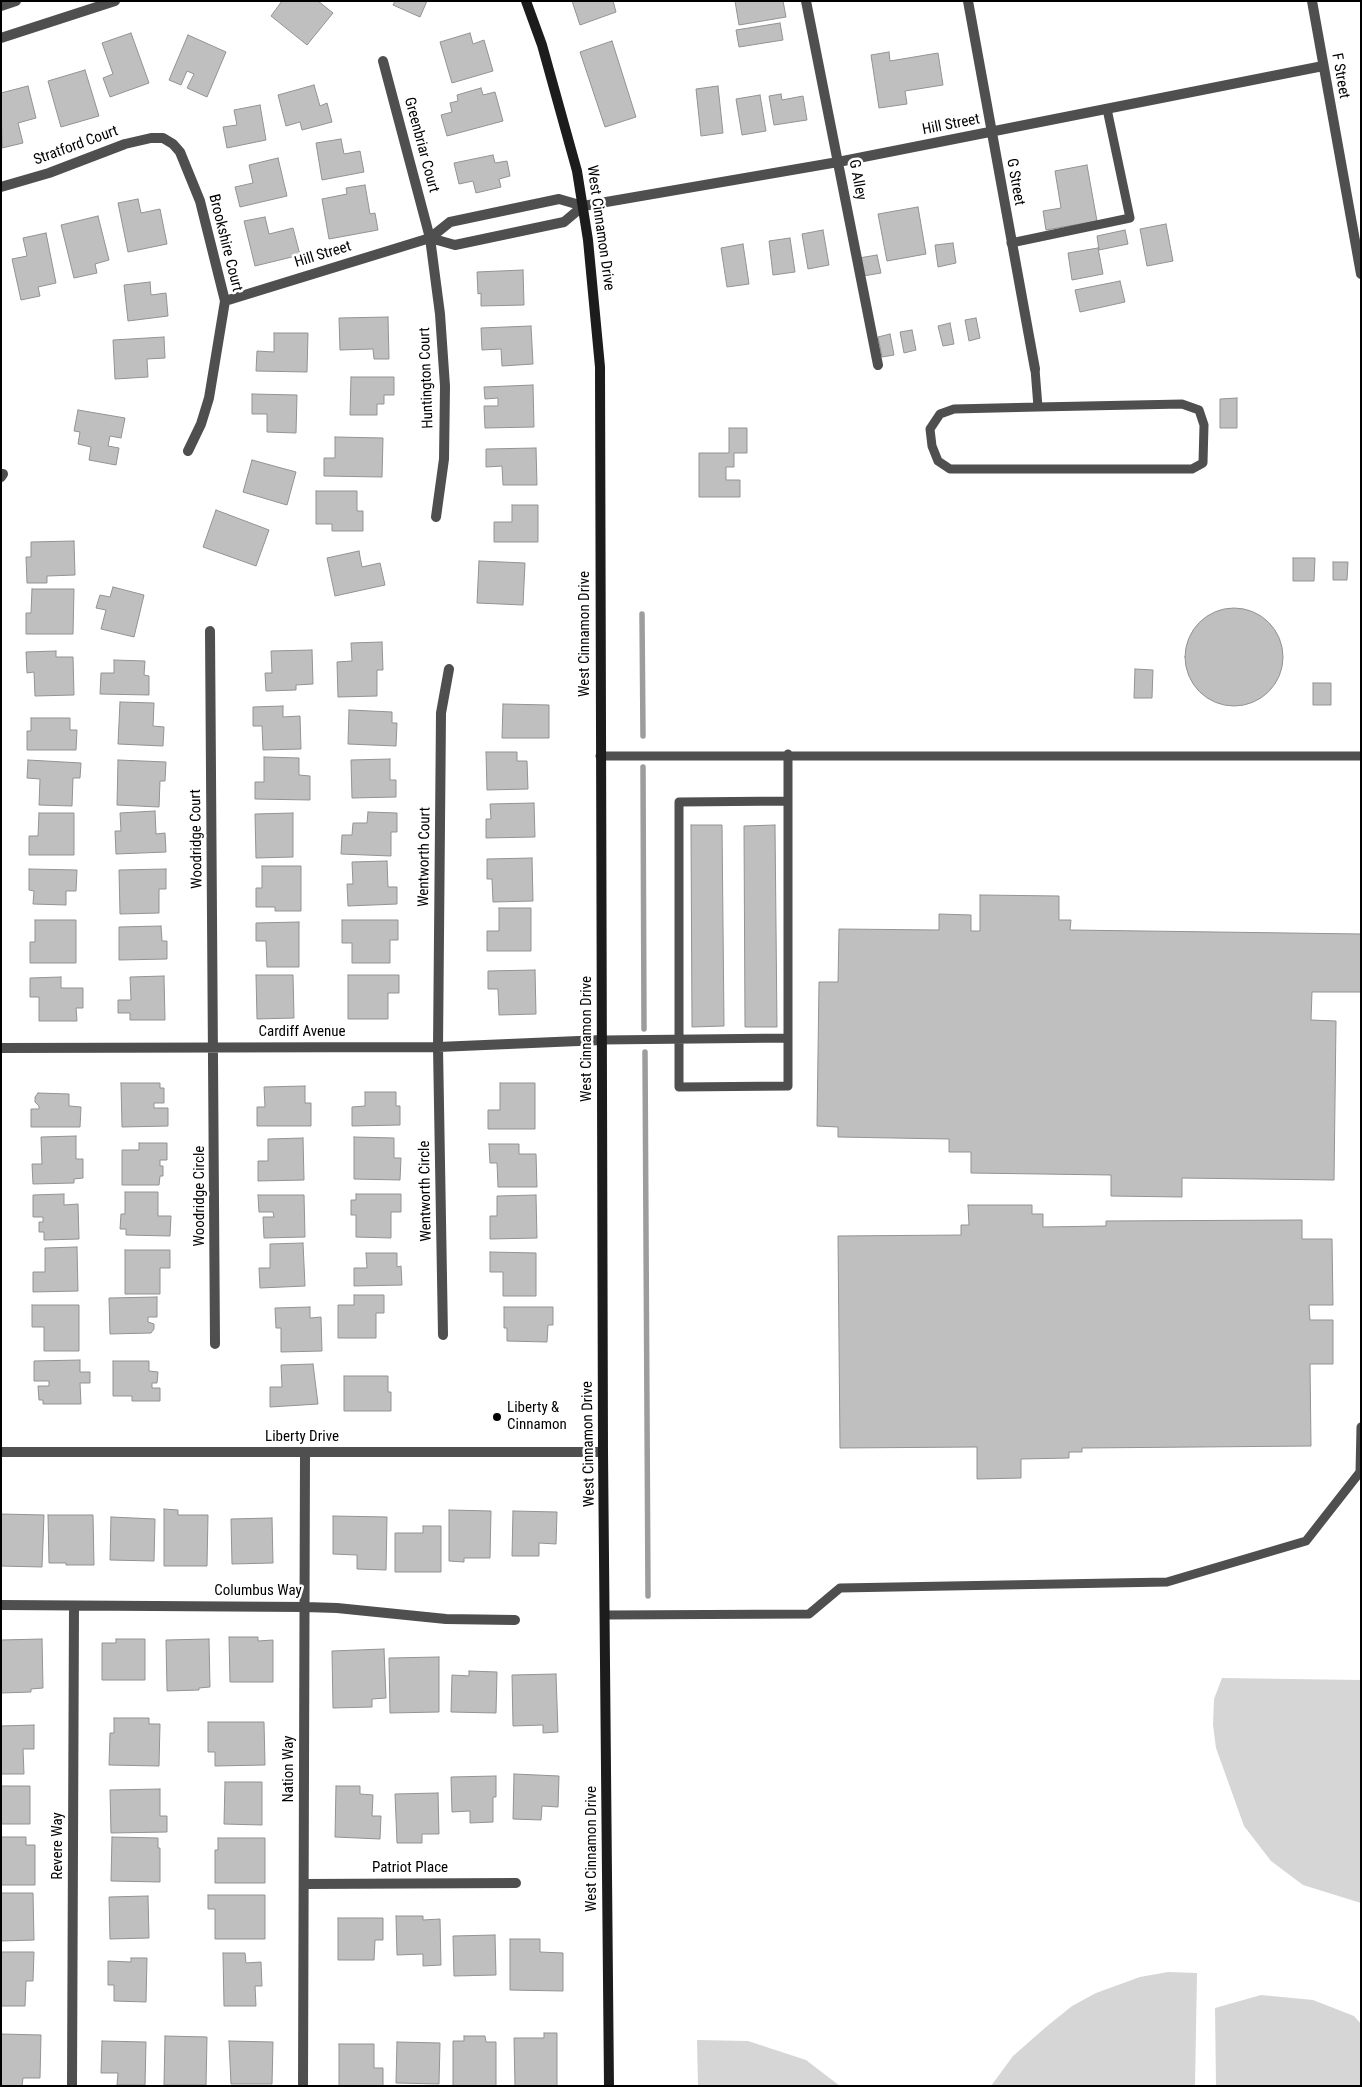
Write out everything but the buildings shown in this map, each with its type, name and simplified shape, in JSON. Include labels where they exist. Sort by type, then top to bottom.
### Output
[{"type":"main road","name":"West Cinnamon Drive","points":[[526,1],[542,45],[571,146],[583,206],[594,294],[600,367],[603,1452],[609,2086]]},
{"type":"street","points":[[1,6],[16,1]]},
{"type":"street","points":[[1,38],[115,1]]},
{"type":"street","name":"G Alley","points":[[806,1],[878,365]]},
{"type":"street","name":"G Street","points":[[968,1],[1034,369]]},
{"type":"street","name":"F Street","points":[[1312,1],[1361,274]]},
{"type":"street","name":"Greenbriar Court","points":[[383,61],[430,238]]},
{"type":"street","name":"Hill Street","points":[[225,301],[430,238],[450,222],[560,199],[583,206],[838,162],[1323,66]]},
{"type":"street","name":"Stratford Court","points":[[1,187],[49,173],[125,144],[151,138],[163,138]]},
{"type":"street","name":"Brookshire Court","points":[[163,138],[173,144],[180,152],[200,201],[225,301],[210,398],[201,424],[188,451]]},
{"type":"street","points":[[430,238],[455,245],[564,222],[583,206]]},
{"type":"street","name":"Huntington Court","points":[[430,238],[440,314],[445,386],[444,459],[436,517]]},
{"type":"street","name":"Woodridge Court","points":[[210,631],[214,1047]]},
{"type":"street","name":"Wentworth Court","points":[[438,1047],[441,713],[449,669]]},
{"type":"street","name":"Cardiff Avenue","points":[[1,1048],[438,1047],[602,1040]]},
{"type":"street","name":"Woodridge Circle","points":[[214,1047],[215,1344]]},
{"type":"street","name":"Wentworth Circle","points":[[438,1047],[443,1336]]},
{"type":"street","name":"Liberty Drive","points":[[1,1452],[603,1452]]},
{"type":"street","name":"Nation Way","points":[[303,2086],[305,1452]]},
{"type":"street","name":"Columbus Way","points":[[1,1605],[305,1607],[337,1608],[446,1619],[515,1620]]},
{"type":"street","name":"Revere Way","points":[[72,2086],[74,1606]]},
{"type":"street","name":"Patriot Place","points":[[304,1884],[516,1883]]},
{"type":"lane","points":[[1011,243],[1130,218],[1107,109]]},
{"type":"lane","points":[[1034,369],[1038,407]]},
{"type":"lane","points":[[1182,404],[1199,410],[1204,425],[1203,463],[1192,469],[950,469],[938,460],[932,446],[930,429],[940,414],[954,409],[1038,407],[1182,404]]},
{"type":"lane","points":[[600,756],[788,754],[1361,756]]},
{"type":"lane","points":[[788,754],[788,800],[788,1086],[679,1087],[679,802],[788,800]]},
{"type":"lane","points":[[602,1040],[788,1038]]},
{"type":"lane","points":[[606,1616],[809,1614],[840,1588],[1167,1582],[1306,1541],[1360,1472],[1361,1427]]},
{"type":"shaded area","points":[[1222,1678],[1361,1680],[1361,1903],[1303,1885],[1271,1861],[1244,1826],[1216,1748],[1213,1725],[1214,1699]]},
{"type":"shaded area","points":[[1168,1972],[1197,1973],[1195,2086],[991,2086],[1013,2056],[1072,2006],[1096,1993],[1140,1977]]},
{"type":"shaded area","points":[[1261,1995],[1313,2000],[1354,2016],[1361,2024],[1361,2086],[1216,2086],[1215,2008]]},
{"type":"shaded area","points":[[697,2040],[748,2041],[806,2060],[840,2086],[698,2086]]},
{"type":"waterway","points":[[642,614],[643,736]]},
{"type":"waterway","points":[[643,767],[644,1029]]},
{"type":"waterway","points":[[645,1052],[648,1596]]},
{"type":"place","name":"Liberty & Cinnamon","points":[[497,1417]]}]
